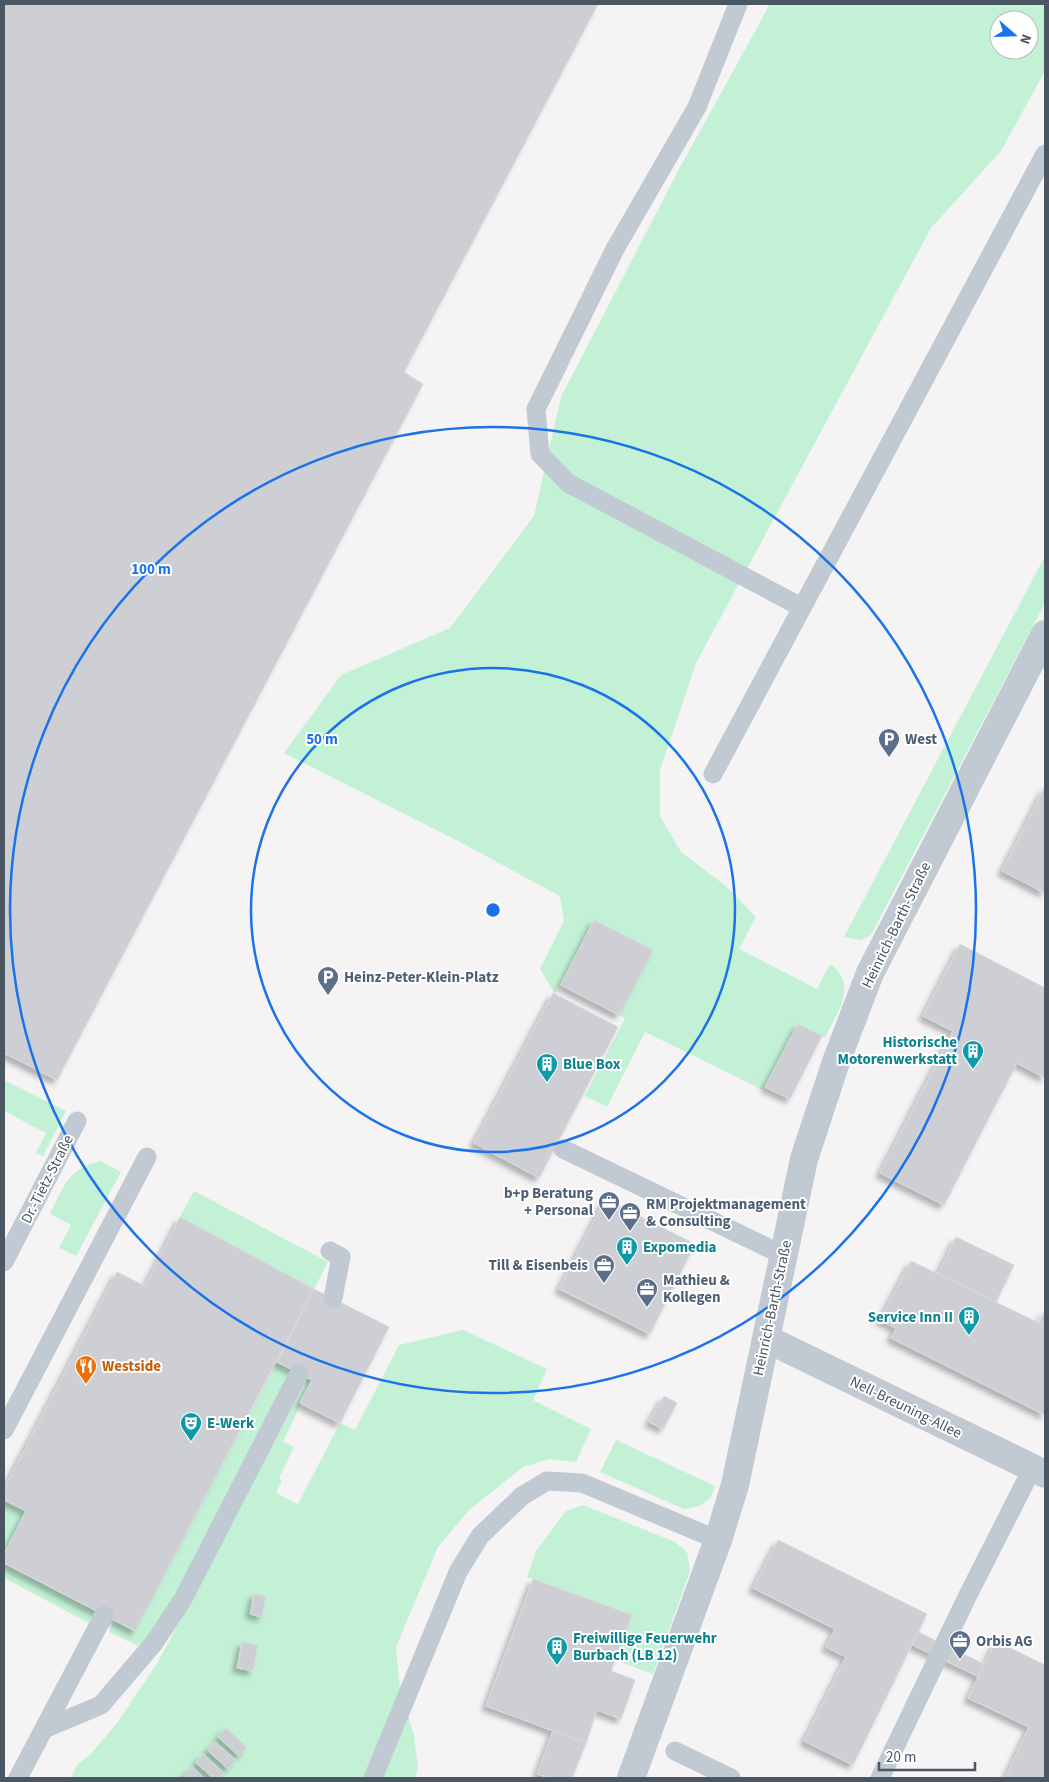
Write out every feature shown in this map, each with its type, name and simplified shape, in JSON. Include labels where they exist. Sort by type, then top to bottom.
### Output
[{"type":"street","name":"Heinrich-Barth-Straße","points":[[631,1778],[718,1540],[735,1486],[804,1159],[836,1062],[870,973],[1044,641]]},
{"type":"street","name":"Nell-Breuning-Allee","points":[[766,1339],[1038,1472]]},
{"type":"lane","points":[[738,4],[697,106],[615,249],[536,409],[540,454],[568,483],[801,607]]},
{"type":"lane","points":[[713,774],[1045,154]]},
{"type":"lane","name":"Dr.-Tietz-Straße","points":[[4,1262],[77,1121]]},
{"type":"lane","points":[[563,1149],[783,1255]]},
{"type":"lane","points":[[4,1430],[147,1157]]},
{"type":"lane","points":[[330,1251],[341,1257],[333,1298]]},
{"type":"lane","points":[[44,1729],[101,1705],[154,1643],[183,1599],[299,1373]]},
{"type":"lane","points":[[880,1778],[967,1597],[1038,1472]]},
{"type":"lane","points":[[373,1778],[458,1572],[480,1536],[522,1496],[547,1481],[582,1483],[718,1540]]},
{"type":"lane","points":[[18,1778],[104,1615]]},
{"type":"lane","points":[[675,1751],[731,1778]]},
{"type":"green space","points":[[770,4],[1045,4],[1045,71],[1001,151],[931,228],[696,663],[660,770],[660,816],[681,852],[727,887],[756,917],[739,949],[817,989],[830,964],[839,972],[843,980],[843,999],[825,1038],[798,1024],[763,1090],[645,1032],[607,1107],[585,1096],[625,1018],[619,1015],[653,950],[594,920],[555,994],[540,969],[564,921],[560,896],[456,840],[284,753],[341,675],[450,628],[534,516],[561,397],[678,171]]},
{"type":"green space","points":[[1045,556],[1045,603],[871,935],[861,940],[844,937]]},
{"type":"green space","points":[[4,1080],[66,1111],[43,1156],[36,1153],[46,1133],[4,1111]]},
{"type":"green space","points":[[100,1161],[121,1172],[76,1256],[59,1248],[71,1225],[50,1214],[63,1187],[73,1174]]},
{"type":"green space","points":[[194,1191],[328,1262],[314,1289],[180,1217]]},
{"type":"green space","points":[[463,1330],[547,1369],[533,1400],[591,1429],[576,1462],[549,1459],[523,1467],[469,1510],[438,1547],[396,1647],[400,1690],[414,1735],[418,1769],[414,1778],[71,1778],[77,1765],[90,1755],[117,1723],[158,1662],[308,1377],[312,1380],[283,1442],[294,1447],[279,1478],[282,1481],[276,1493],[298,1504],[340,1423],[355,1430],[399,1345]]},
{"type":"green space","points":[[277,1362],[291,1369],[175,1594],[151,1633],[138,1646],[109,1632],[114,1621],[135,1631]]},
{"type":"green space","points":[[616,1440],[715,1486],[711,1497],[700,1506],[684,1509],[600,1472]]},
{"type":"green space","points":[[4,1500],[26,1511],[4,1554]]},
{"type":"green space","points":[[583,1505],[675,1542],[687,1552],[690,1571],[653,1674],[615,1660],[631,1615],[527,1577],[536,1551],[566,1511]]},
{"type":"green space","points":[[4,1564],[95,1611],[89,1623],[4,1578]]},
{"type":"building","points":[[4,4],[598,4],[404,372],[423,384],[57,1080],[4,1053]]},
{"type":"building","points":[[1045,786],[1045,893],[1002,871]]},
{"type":"building","points":[[594,920],[653,950],[619,1015],[561,985]]},
{"type":"building","name":"Historische Motorenwerkstatt","points":[[960,944],[1045,988],[1045,1078],[1017,1063],[944,1205],[880,1173],[953,1031],[923,1016]]},
{"type":"building","name":"Blue Box","points":[[553,993],[618,1027],[539,1178],[474,1143]]},
{"type":"building","points":[[798,1024],[822,1036],[790,1099],[765,1087]]},
{"type":"building","name":"Expomedia","points":[[605,1199],[695,1244],[650,1334],[559,1289]]},
{"type":"building","points":[[180,1217],[314,1289],[135,1631],[4,1563],[4,1554],[26,1511],[4,1500],[4,1489],[117,1272],[145,1286]]},
{"type":"building","points":[[956,1237],[1014,1265],[996,1302],[938,1274]]},
{"type":"building","name":"Service Inn II","points":[[911,1261],[1045,1326],[1045,1415],[891,1338],[896,1328],[880,1320]]},
{"type":"building","points":[[314,1289],[389,1327],[340,1423],[300,1403],[312,1380],[277,1362]]},
{"type":"building","points":[[1045,1310],[1045,1326],[1039,1323]]},
{"type":"building","points":[[664,1396],[677,1403],[663,1429],[649,1422]]},
{"type":"building","points":[[778,1540],[927,1614],[853,1765],[804,1741],[846,1657],[826,1647],[835,1629],[753,1588]]},
{"type":"building","name":"Freiwillige Feuerwehr Burbach (LB 12)","points":[[533,1579],[632,1615],[611,1671],[635,1680],[621,1719],[597,1710],[586,1743],[486,1706]]},
{"type":"building","points":[[254,1594],[266,1596],[262,1617],[250,1614]]},
{"type":"building","points":[[918,1632],[984,1664],[979,1677],[913,1645]]},
{"type":"building","points":[[996,1641],[1045,1665],[1045,1778],[1005,1778],[1029,1727],[968,1698]]},
{"type":"building","points":[[242,1642],[258,1645],[253,1671],[237,1668]]},
{"type":"building","points":[[226,1728],[247,1747],[239,1756],[218,1737]]},
{"type":"building","points":[[553,1731],[586,1743],[572,1778],[550,1778],[537,1774]]},
{"type":"building","points":[[215,1742],[236,1760],[228,1769],[207,1750]]},
{"type":"building","points":[[203,1754],[224,1773],[219,1778],[213,1778],[196,1763]]},
{"type":"building","points":[[192,1767],[204,1778],[187,1778],[184,1776]]},
{"type":"place","name":"West","points":[[889,758]]},
{"type":"place","name":"Heinz-Peter-Klein-Platz","points":[[328,996]]},
{"type":"place","name":"Historische Motorenwerkstatt","points":[[973,1070]]},
{"type":"place","name":"Blue Box","points":[[547,1083]]},
{"type":"place","name":"b+p Beratung + Personal","points":[[609,1221]]},
{"type":"place","name":"RM Projektmanagement & Consulting","points":[[630,1232]]},
{"type":"place","name":"Expomedia","points":[[627,1266]]},
{"type":"place","name":"Till & Eisenbeis","points":[[604,1284]]},
{"type":"place","name":"Mathieu & Kollegen","points":[[647,1308]]},
{"type":"place","name":"Service Inn II","points":[[969,1336]]},
{"type":"place","name":"Westside","points":[[86,1385]]},
{"type":"place","name":"E-Werk","points":[[191,1442]]},
{"type":"place","name":"Orbis AG","points":[[960,1660]]},
{"type":"place","name":"Freiwillige Feuerwehr Burbach (LB 12)","points":[[557,1666]]}]
